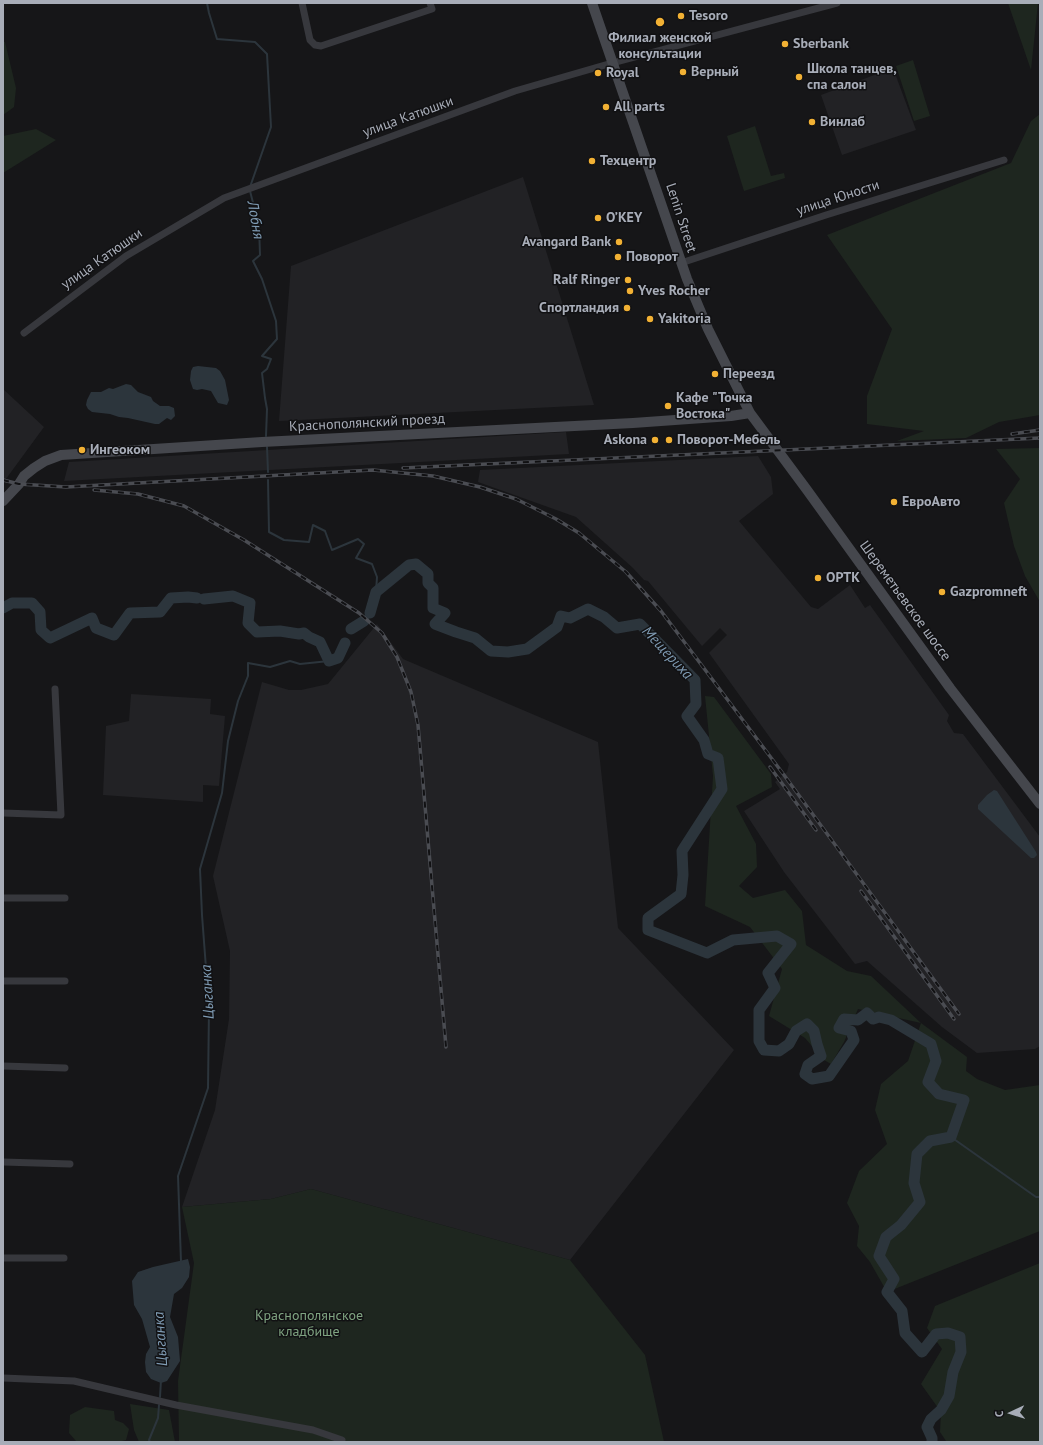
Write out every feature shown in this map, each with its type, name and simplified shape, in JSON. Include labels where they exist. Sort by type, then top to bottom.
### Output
[{"type":"main road","name":"Lenin Street","points":[[592,3],[614,63],[681,263],[708,329],[750,413]]},
{"type":"main road","name":"Краснополянский проезд","points":[[3,501],[19,484],[24,476],[34,468],[45,461],[61,455],[262,442],[625,423],[731,416],[750,413]]},
{"type":"main road","name":"Шереметьевское шоссе","points":[[750,413],[950,688],[1040,804]]},
{"type":"street","points":[[302,3],[310,40],[315,45],[321,46],[432,9],[430,3]]},
{"type":"street","name":"улица Катюшки","points":[[24,333],[126,256],[224,198],[515,91],[837,3]]},
{"type":"street","name":"улица Юности","points":[[681,263],[826,215],[1004,160]]},
{"type":"street","points":[[3,813],[61,815],[55,689]]},
{"type":"street","points":[[3,898],[65,898]]},
{"type":"street","points":[[3,981],[65,981]]},
{"type":"street","points":[[3,1066],[65,1068]]},
{"type":"street","points":[[3,1162],[70,1164]]},
{"type":"street","points":[[3,1258],[64,1258]]},
{"type":"street","points":[[3,1378],[74,1381],[176,1405],[313,1430],[342,1440]]},
{"type":"shaded area","points":[[893,68],[916,130],[842,155],[821,95]]},
{"type":"shaded area","points":[[523,177],[594,405],[279,421],[291,266]]},
{"type":"shaded area","points":[[3,389],[44,427],[3,483]]},
{"type":"shaded area","points":[[566,432],[569,454],[64,481],[69,462]]},
{"type":"shaded area","points":[[758,456],[771,477],[773,494],[739,521],[811,607],[818,609],[850,585],[865,608],[870,605],[949,715],[947,721],[954,733],[963,734],[1040,837],[1040,1046],[1035,1049],[977,1053],[942,1027],[867,961],[855,964],[784,872],[744,811],[780,789],[775,782],[787,772],[789,764],[709,653],[727,635],[720,628],[702,646],[648,581],[644,580],[633,568],[576,517],[478,482],[480,470]]},
{"type":"shaded area","points":[[377,624],[403,659],[598,742],[618,928],[734,1050],[570,1260],[311,1189],[271,1199],[182,1207],[215,1110],[229,1019],[230,951],[213,876],[262,682],[289,690],[301,690],[328,684]]},
{"type":"shaded area","points":[[131,694],[211,699],[210,714],[225,716],[219,786],[203,785],[203,802],[103,795],[106,726],[129,721]]},
{"type":"green space","points":[[1008,3],[1038,3],[1031,70]]},
{"type":"green space","points":[[3,42],[5,42],[16,88],[14,107],[3,115]]},
{"type":"green space","points":[[913,60],[930,116],[914,121],[896,66]]},
{"type":"green space","points":[[1040,114],[1040,415],[999,422],[966,438],[897,441],[924,431],[867,424],[867,396],[892,329],[827,235],[1011,163],[1031,121]]},
{"type":"green space","points":[[755,126],[771,176],[784,173],[785,178],[744,191],[727,136]]},
{"type":"green space","points":[[36,129],[56,140],[3,173],[3,136]]},
{"type":"green space","points":[[1040,448],[1040,602],[1025,576],[1014,546],[1004,503],[1020,479],[996,449]]},
{"type":"green space","points":[[705,696],[714,697],[771,774],[772,787],[736,806],[756,844],[757,867],[739,886],[753,898],[785,890],[802,911],[806,945],[847,971],[871,976],[921,1023],[858,1009],[844,1042],[831,1064],[824,1060],[805,1038],[769,1016],[782,969],[750,927],[705,906],[713,776]]},
{"type":"green space","points":[[921,1023],[967,1057],[966,1071],[977,1079],[1005,1090],[1040,1085],[1040,1231],[887,1292],[870,1262],[857,1246],[859,1226],[847,1203],[859,1171],[887,1144],[875,1110],[881,1084],[908,1061]]},
{"type":"green space","name":"Краснополянское кладбище","points":[[311,1189],[570,1260],[645,1355],[664,1442],[179,1442],[178,1381],[194,1263],[182,1207],[271,1199]]},
{"type":"green space","points":[[1040,1263],[1040,1442],[946,1441],[940,1432],[941,1412],[921,1384],[942,1349],[927,1328],[935,1306]]},
{"type":"green space","points":[[130,1404],[169,1410],[175,1442],[139,1442],[134,1430]]},
{"type":"green space","points":[[85,1407],[114,1411],[115,1420],[123,1423],[129,1429],[126,1440],[118,1442],[76,1441],[69,1433],[70,1415]]},
{"type":"water","points":[[198,366],[216,368],[220,371],[225,380],[229,400],[227,405],[218,403],[211,391],[193,389],[190,380],[191,371],[193,367]]},
{"type":"water","points":[[126,384],[131,385],[138,392],[151,397],[153,401],[160,406],[169,406],[174,408],[175,416],[171,420],[167,418],[159,424],[155,424],[110,414],[92,412],[88,409],[86,405],[91,392],[101,392],[109,388],[113,389]]},
{"type":"water","points":[[994,790],[997,791],[1036,852],[1037,855],[1034,858],[1031,858],[978,809],[978,805]]},
{"type":"water","points":[[188,1259],[190,1267],[189,1277],[182,1288],[174,1294],[170,1317],[178,1337],[180,1361],[167,1381],[161,1383],[151,1379],[146,1372],[146,1354],[150,1347],[142,1319],[134,1305],[132,1281],[138,1272]]},
{"type":"waterway","name":"Лобня","points":[[207,3],[217,39],[255,42],[267,54],[271,127],[250,187]]},
{"type":"waterway","name":"Лобня","points":[[250,191],[259,226],[260,255],[253,261],[262,279],[276,321],[277,339],[262,356],[271,359],[267,369],[262,373],[267,409],[266,436]]},
{"type":"waterway","name":"Лобня","points":[[267,447],[268,472]]},
{"type":"waterway","name":"Лобня","points":[[268,480],[269,532],[284,540],[309,542],[313,525],[325,531],[332,550],[358,539],[364,544],[356,558],[372,564],[377,577],[376,592]]},
{"type":"waterway","name":"Мещериха","points":[[370,613],[376,592],[409,565],[416,564],[428,574],[428,583],[433,588],[433,608],[445,613],[435,624],[475,638],[491,651],[508,652],[527,649],[557,627],[561,616],[570,618],[588,609],[604,617],[617,628],[640,624],[695,680],[696,704],[687,716],[704,740],[708,754],[718,758],[722,789],[682,851],[683,875],[681,894],[648,918],[648,930],[707,953],[733,940],[777,936],[791,944],[768,973],[775,988],[759,1010],[759,1041],[764,1050],[779,1051],[789,1044],[796,1031],[807,1024],[814,1031],[821,1056],[808,1065],[805,1074],[812,1079],[829,1076],[854,1040],[851,1031],[839,1028],[844,1019],[858,1020],[867,1013],[873,1019],[879,1017],[891,1020],[931,1044],[936,1061],[928,1082],[939,1094],[964,1100],[951,1137],[930,1141],[917,1154],[914,1183],[920,1202],[901,1225],[886,1237],[879,1256],[894,1279],[887,1292],[902,1311],[905,1333],[922,1352],[936,1334],[948,1333],[960,1337],[961,1352],[953,1372],[949,1396],[941,1410],[931,1419],[927,1427],[932,1438],[932,1442]]},
{"type":"waterway","name":"Мещериха","points":[[204,599],[233,596],[250,603],[248,623],[257,632],[280,631],[299,634],[304,633],[320,642],[329,661],[338,658],[345,643]]},
{"type":"waterway","name":"Мещериха","points":[[3,608],[12,603],[32,603],[40,612],[41,630],[50,638],[92,618],[96,628],[114,635],[130,613],[160,612],[171,598],[197,598]]},
{"type":"waterway","name":"Мещериха","points":[[351,629],[364,621]]},
{"type":"waterway","name":"Цыганка","points":[[181,1262],[178,1176],[208,1088],[209,1008],[200,869],[222,793],[228,741],[238,701],[248,676],[248,663],[270,667],[290,661],[300,664],[329,661]]},
{"type":"waterway","points":[[951,1137],[1036,1197],[1040,1197]]},
{"type":"waterway","name":"Цыганка","points":[[160,1397],[161,1380]]},
{"type":"waterway","name":"Цыганка","points":[[150,1442],[149,1440],[158,1418],[159,1405]]},
{"type":"railway","points":[[1012,434],[1040,430]]},
{"type":"railway","points":[[403,468],[1040,438]]},
{"type":"railway","points":[[3,480],[19,484],[66,487],[373,470],[433,476],[480,487],[516,499],[556,519],[579,533],[626,572],[661,611],[784,775],[959,1014]]},
{"type":"railway","points":[[94,490],[138,494],[184,506],[244,540],[359,613],[382,633],[397,657],[411,692],[418,725],[446,1047]]},
{"type":"railway","points":[[770,767],[816,830]]},
{"type":"railway","points":[[861,891],[954,1019]]},
{"type":"place","name":"Tesoro","points":[[681,16]]},
{"type":"place","name":"Филиал женской консультации","points":[[660,22]]},
{"type":"place","name":"Sberbank","points":[[785,44]]},
{"type":"place","name":"Верный","points":[[683,72]]},
{"type":"place","name":"Royal","points":[[598,73]]},
{"type":"place","name":"Школа танцев, спа салон","points":[[799,77]]},
{"type":"place","name":"All parts","points":[[606,107]]},
{"type":"place","name":"Винлаб","points":[[812,122]]},
{"type":"place","name":"Техцентр","points":[[592,161]]},
{"type":"place","name":"O’KEY","points":[[598,218]]},
{"type":"place","name":"Avangard Bank","points":[[619,242]]},
{"type":"place","name":"Поворот","points":[[618,257]]},
{"type":"place","name":"Ralf Ringer","points":[[628,280]]},
{"type":"place","name":"Yves Rocher","points":[[630,291]]},
{"type":"place","name":"Спортландия","points":[[627,308]]},
{"type":"place","name":"Yakitoria","points":[[650,319]]},
{"type":"place","name":"Переезд","points":[[715,374]]},
{"type":"place","name":"Кафе \"Точка Востока\"","points":[[668,406]]},
{"type":"place","name":"Askona","points":[[655,440]]},
{"type":"place","name":"Поворот-Мебель","points":[[669,440]]},
{"type":"place","name":"Ингеоком","points":[[82,450]]},
{"type":"place","name":"ЕвроАвто","points":[[894,502]]},
{"type":"place","name":"ОРТК","points":[[818,578]]},
{"type":"place","name":"Gazpromneft","points":[[942,592]]}]
